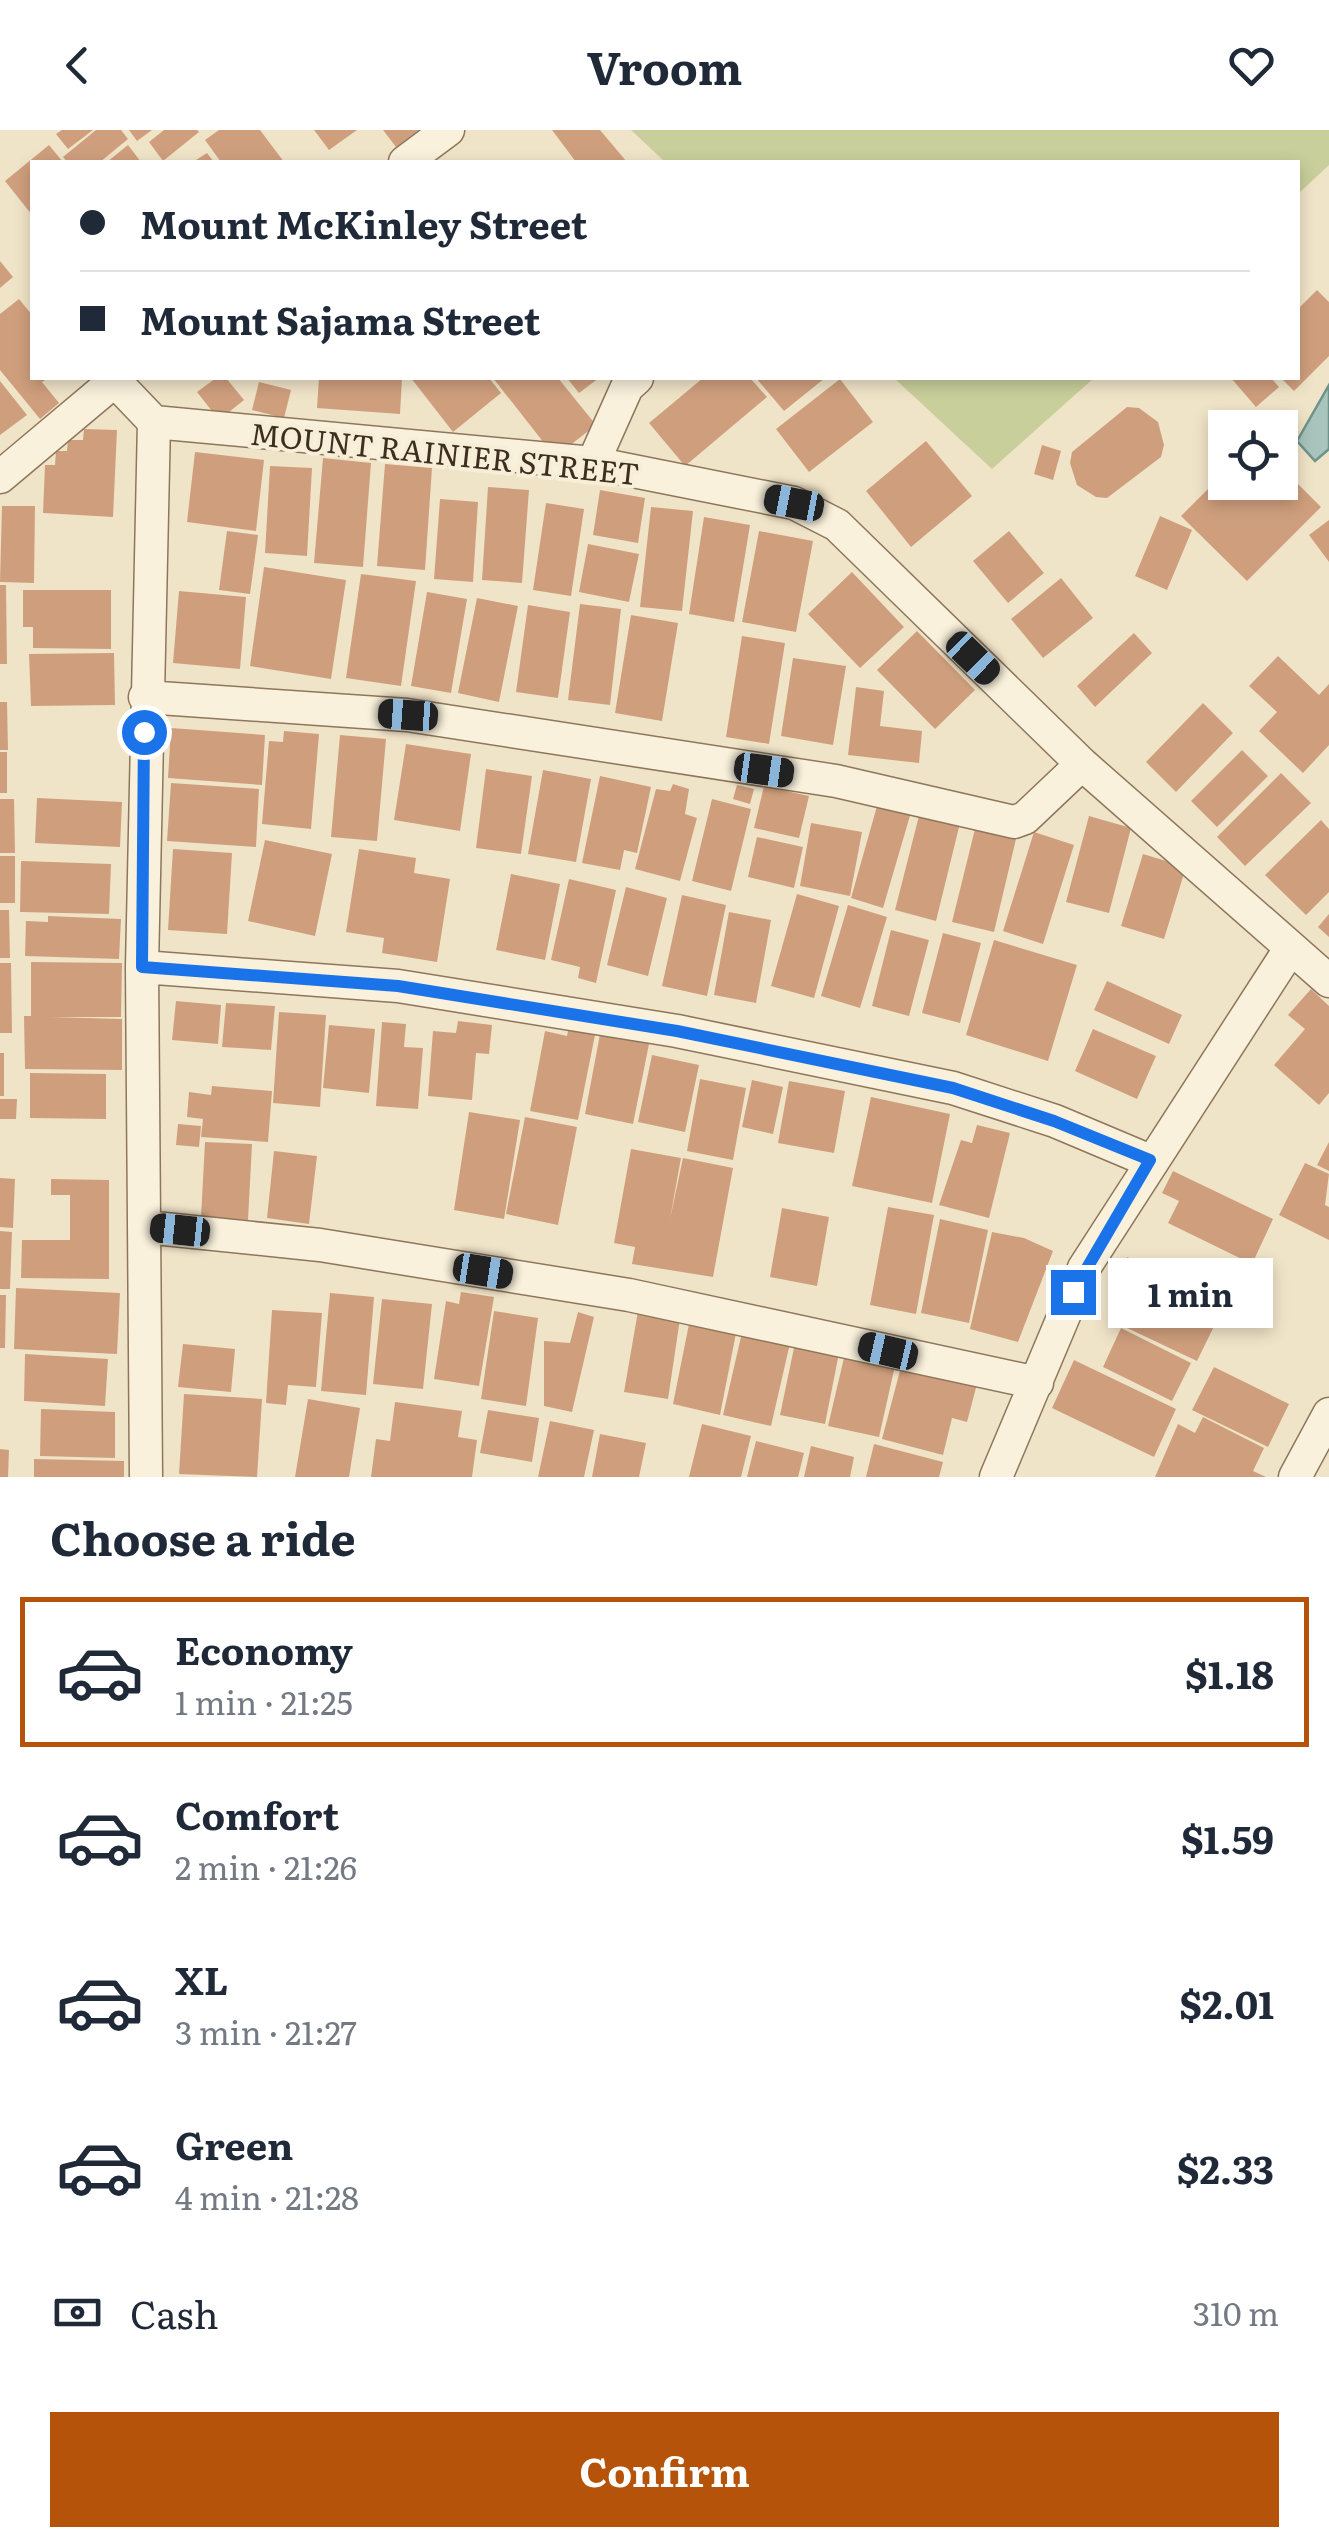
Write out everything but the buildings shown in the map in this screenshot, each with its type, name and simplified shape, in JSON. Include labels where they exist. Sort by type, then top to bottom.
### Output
[{"type":"street","points":[[407,160],[448,130]]},
{"type":"street","points":[[0,477],[113,380]]},
{"type":"street","points":[[117,380],[154,422],[142,967],[146,1477]]},
{"type":"street","points":[[592,463],[627,386],[635,380]]},
{"type":"street","name":"MOUNT RAINIER STREET","points":[[154,422],[592,463],[794,503],[837,524],[1082,764],[1329,981]]},
{"type":"street","points":[[145,697],[408,715],[836,781],[1014,822],[1025,818],[1082,764]]},
{"type":"street","points":[[996,1477],[1084,1268],[1150,1160],[1290,949]]},
{"type":"street","points":[[142,967],[398,986],[677,1031],[953,1088],[1054,1121],[1150,1160]]},
{"type":"street","points":[[145,1227],[320,1245],[628,1295],[1037,1384]]},
{"type":"street","points":[[1296,1477],[1329,1414]]},
{"type":"green space","points":[[631,130],[1329,130],[1329,165],[1300,192],[1300,160],[663,160]]},
{"type":"green space","points":[[896,380],[1092,380],[992,469]]},
{"type":"water","points":[[1329,385],[1329,449],[1315,461],[1298,439]]},
{"type":"route","points":[[144,732],[142,967],[398,986],[553,1008],[953,1088],[1054,1121],[1150,1160],[1073,1292]]}]
